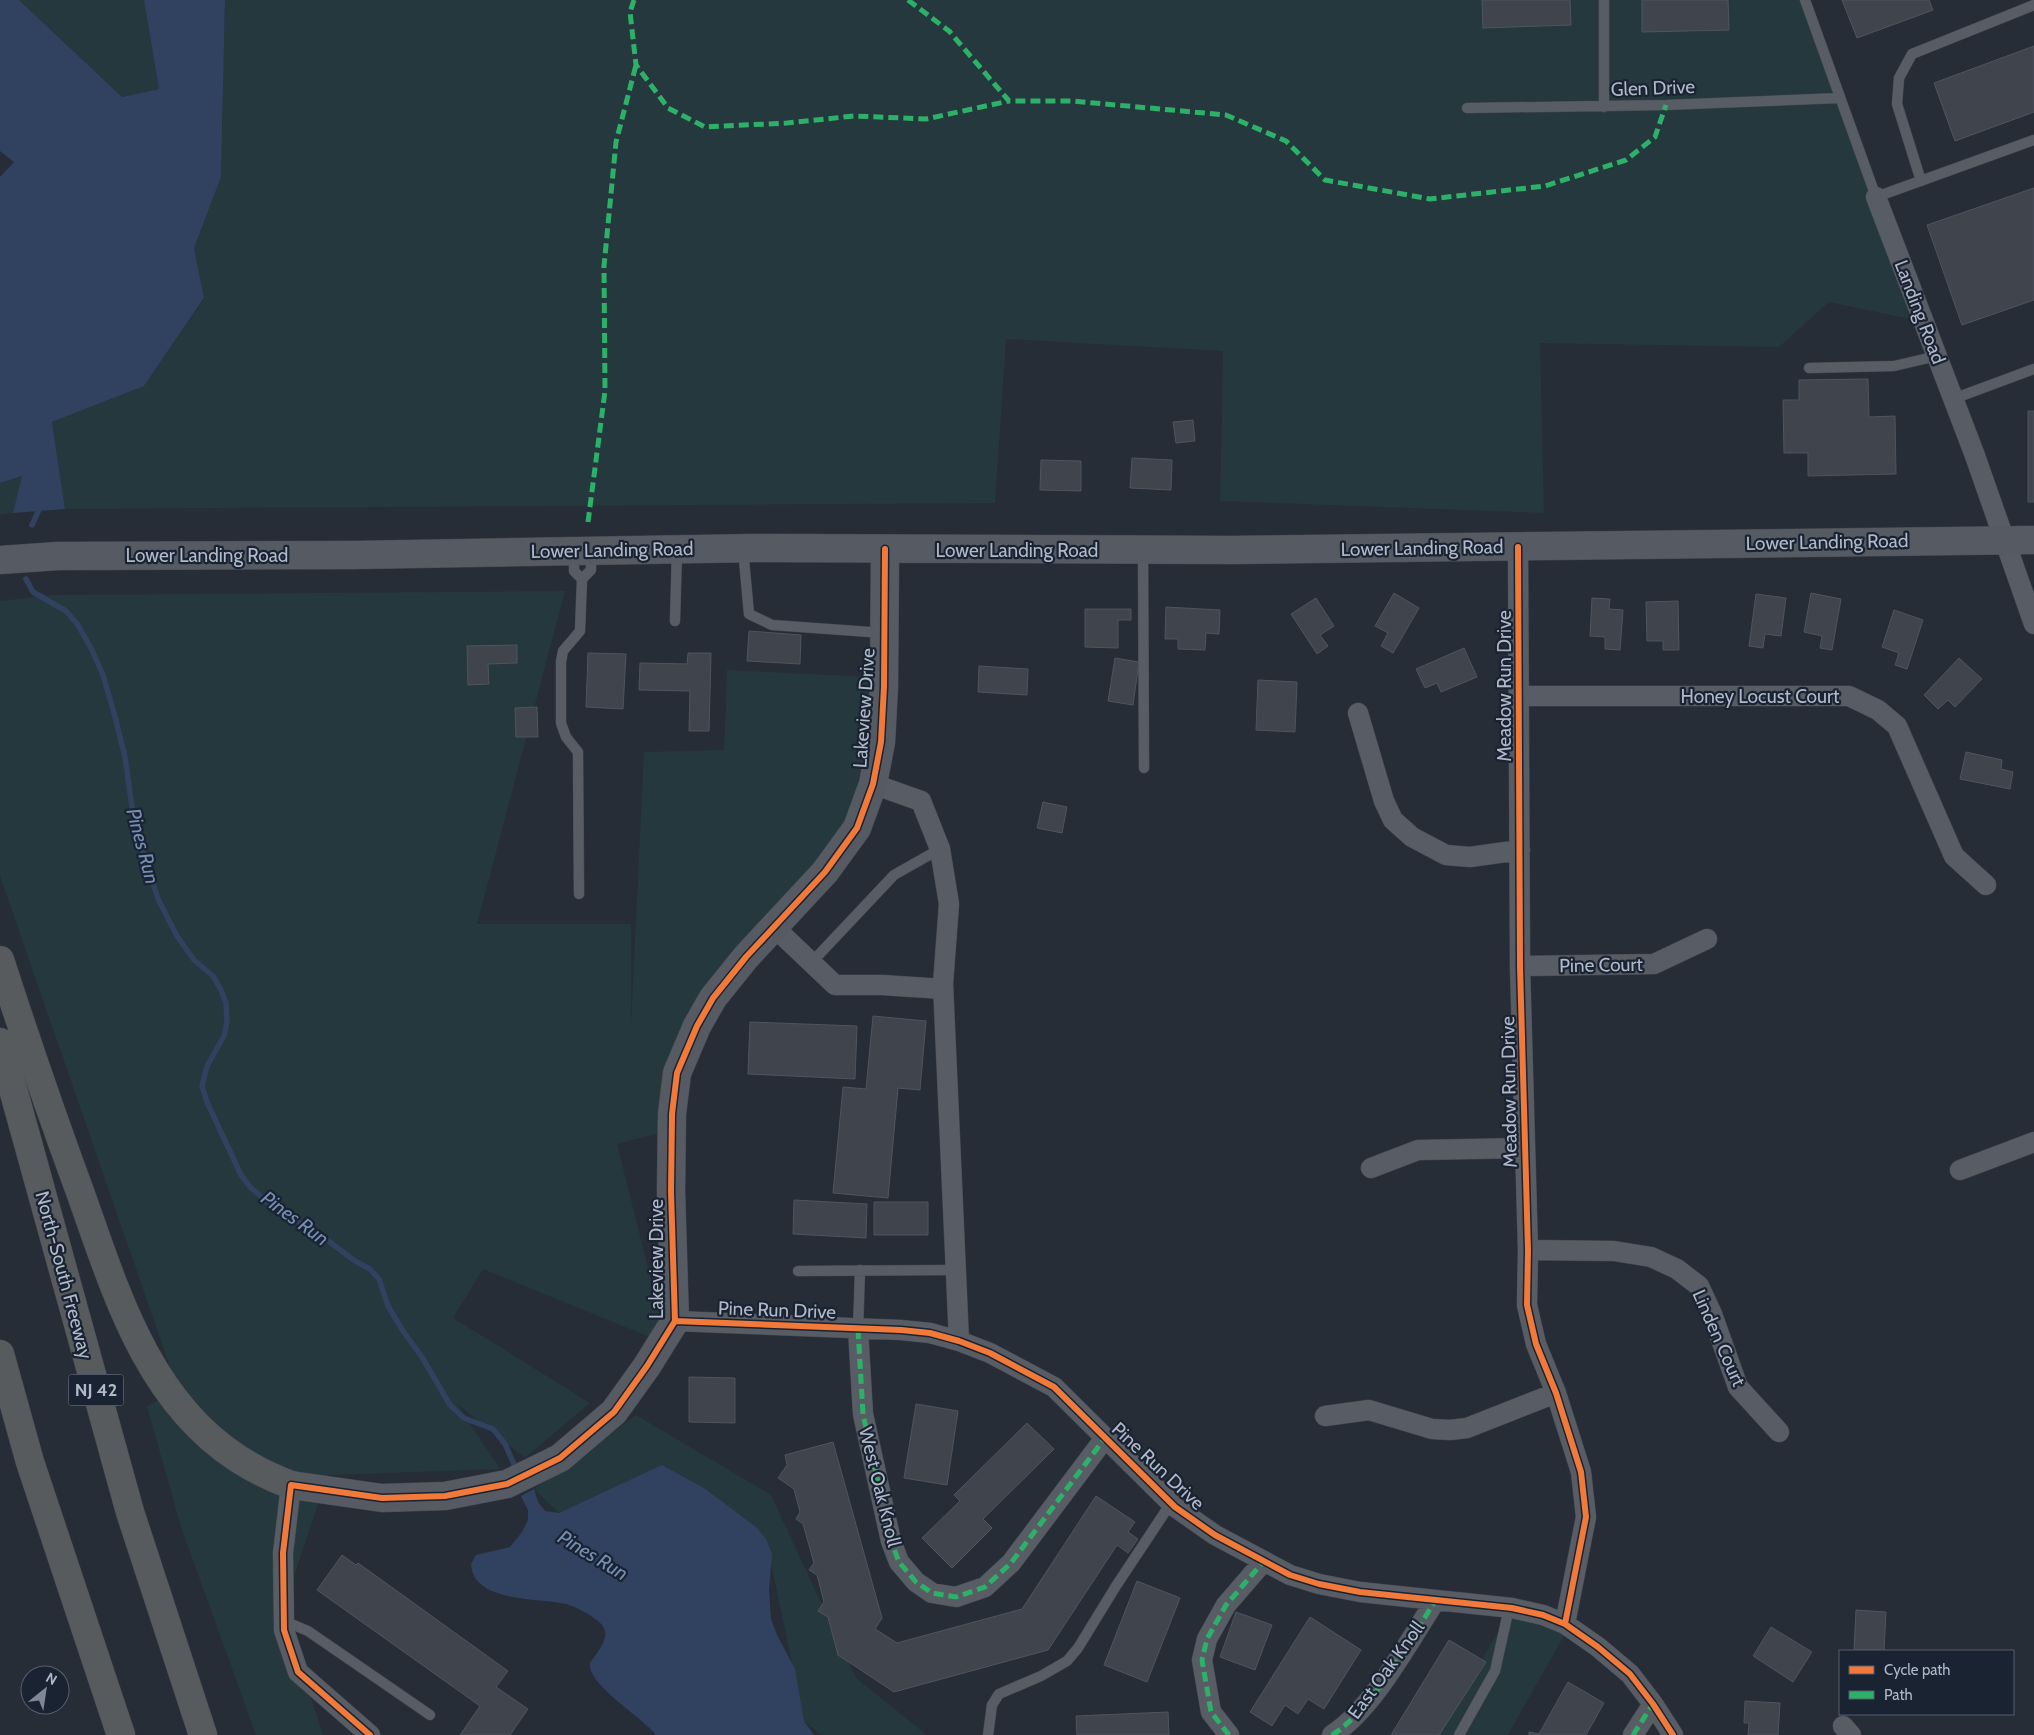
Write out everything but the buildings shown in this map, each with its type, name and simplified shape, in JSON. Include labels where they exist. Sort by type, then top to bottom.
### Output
[{"type":"highway","points":[[0,960],[60,1137],[120,1302],[142,1351],[177,1402],[221,1447],[254,1468],[291,1485]]},
{"type":"highway","name":"North-South Freeway","points":[[0,1042],[130,1512],[203,1735]]},
{"type":"highway","points":[[0,1354],[30,1462],[121,1735]]},
{"type":"main road","name":"Lower Landing Road","points":[[0,560],[58,556],[743,548],[1143,550],[2034,540]]},
{"type":"main road","name":"Lakeview Drive","points":[[291,1485],[382,1498],[445,1496],[507,1484],[560,1458],[614,1412],[647,1366],[675,1321],[672,1123],[677,1073],[697,1026],[713,998],[746,957],[825,872],[857,828],[873,784],[880,742],[885,549]]},
{"type":"street","name":"Landing Road","points":[[1876,197],[1953,399],[2034,624]]},
{"type":"street","name":"Meadow Run Drive","points":[[1518,546],[1520,966],[1528,1250],[1527,1305],[1536,1344],[1556,1393],[1581,1472],[1586,1517],[1565,1624]]},
{"type":"street","name":"Honey Locust Court","points":[[1519,696],[1849,696],[1878,710],[1897,726],[1954,856],[1986,885]]},
{"type":"street","points":[[1358,713],[1384,801],[1393,820],[1412,837],[1446,855],[1470,857],[1520,850]]},
{"type":"street","points":[[873,784],[921,801],[940,849],[948,904],[943,989],[959,1341]]},
{"type":"street","points":[[774,927],[835,985],[882,985],[943,989]]},
{"type":"street","name":"Pine Court","points":[[1520,966],[1654,964],[1707,939]]},
{"type":"street","points":[[1960,1170],[2034,1142]]},
{"type":"street","points":[[1371,1168],[1418,1150],[1525,1148]]},
{"type":"street","name":"Linden Court","points":[[1528,1250],[1614,1251],[1651,1257],[1677,1269],[1699,1286],[1712,1314],[1738,1387],[1779,1432]]},
{"type":"street","name":"Pine Run Drive","points":[[675,1321],[901,1330],[930,1333],[959,1341],[990,1353],[1054,1387],[1171,1503],[1215,1535],[1290,1574],[1319,1584],[1360,1592],[1509,1608],[1543,1615],[1565,1624],[1598,1647],[1630,1674],[1653,1704],[1673,1735]]},
{"type":"street","name":"West Oak Knoll","points":[[858,1329],[862,1414],[891,1541],[899,1562],[916,1582],[932,1593],[956,1597],[985,1587],[1011,1563],[1106,1438]]},
{"type":"street","points":[[1325,1416],[1369,1410],[1432,1429],[1450,1430],[1467,1428],[1556,1393]]},
{"type":"street","points":[[291,1485],[283,1553],[284,1630],[298,1672],[370,1735]]},
{"type":"street","points":[[1229,1735],[1211,1712],[1202,1660],[1207,1639],[1226,1605],[1264,1561]]},
{"type":"street","name":"East Oak Knoll","points":[[1332,1735],[1346,1726],[1371,1698],[1436,1600]]},
{"type":"street","points":[[1633,1735],[1653,1704]]},
{"type":"lane","points":[[1604,0],[1604,107]]},
{"type":"lane","name":"Landing Road","points":[[1805,0],[1876,197]]},
{"type":"lane","points":[[1921,181],[1897,104],[1899,78],[1912,54],[2034,5]]},
{"type":"lane","name":"Glen Drive","points":[[1467,108],[1604,107],[1840,98]]},
{"type":"lane","points":[[1876,197],[2034,140]]},
{"type":"lane","points":[[1809,368],[1894,366],[1937,356]]},
{"type":"lane","points":[[1953,399],[2034,369]]},
{"type":"lane","points":[[743,548],[749,614],[772,625],[884,633]]},
{"type":"lane","points":[[675,620],[677,549]]},
{"type":"lane","points":[[1143,550],[1144,768]]},
{"type":"lane","points":[[582,551],[574,572],[582,579]]},
{"type":"lane","points":[[579,894],[578,752],[566,737],[560,723],[561,662],[563,651],[580,631],[582,579],[591,570],[582,551]]},
{"type":"lane","points":[[811,962],[894,875],[940,849]]},
{"type":"lane","points":[[858,1329],[860,1270]]},
{"type":"lane","points":[[798,1271],[956,1270]]},
{"type":"lane","points":[[988,1735],[992,1705],[999,1694],[1041,1676],[1067,1661],[1078,1648],[1171,1503]]},
{"type":"lane","points":[[1459,1735],[1495,1671],[1509,1608]]},
{"type":"lane","points":[[284,1621],[308,1631],[430,1715]]},
{"type":"green space","points":[[19,0],[144,0],[159,89],[122,97]]},
{"type":"green space","points":[[225,0],[1801,0],[1915,320],[1829,302],[1779,347],[1540,343],[1544,513],[1220,501],[1223,351],[1006,339],[995,503],[65,509],[52,422],[144,386],[204,299],[194,248],[221,177]]},
{"type":"green space","points":[[23,476],[13,513],[0,515],[0,483]]},
{"type":"green space","points":[[565,591],[477,924],[631,924],[631,1024],[644,752],[724,750],[727,670],[871,677],[884,687],[857,828],[713,998],[667,1131],[617,1144],[667,1344],[483,1269],[453,1318],[590,1403],[525,1458],[457,1404],[500,1469],[328,1475],[283,1609],[323,1735],[256,1735],[181,1527],[147,1406],[178,1390],[0,876],[0,601],[51,595]]},
{"type":"green space","points":[[636,1415],[771,1495],[856,1678],[927,1735],[821,1735],[804,1721],[766,1539],[666,1466],[559,1513],[534,1489]]},
{"type":"green space","points":[[1510,1612],[1566,1632],[1508,1735],[1437,1735]]},
{"type":"water","points":[[0,0],[19,0],[122,97],[159,89],[144,0],[225,0],[221,177],[194,248],[204,298],[144,386],[52,422],[65,509],[13,513],[22,476],[0,483],[0,177],[14,162],[0,151]]},
{"type":"water","points":[[662,1465],[704,1488],[756,1527],[766,1539],[772,1554],[769,1590],[771,1619],[777,1635],[795,1669],[804,1721],[814,1735],[656,1735],[606,1691],[591,1672],[590,1663],[601,1647],[605,1637],[604,1628],[599,1621],[566,1604],[525,1599],[495,1592],[483,1586],[475,1577],[471,1564],[476,1555],[510,1547],[522,1532],[528,1520],[528,1510],[521,1496],[534,1489],[538,1502],[545,1511],[559,1513]]},
{"type":"waterway","name":"Pines Run","points":[[32,525],[42,503]]},
{"type":"waterway","name":"Pines Run","points":[[26,579],[33,592],[66,611],[78,625],[92,650],[103,675],[114,713],[125,757],[132,807],[141,845],[158,899],[177,936],[194,960],[213,976],[226,1003],[227,1022],[224,1036],[207,1066],[202,1086],[207,1102],[241,1175],[250,1187],[273,1207],[319,1234],[355,1261],[370,1269],[379,1279],[388,1306],[422,1357],[450,1405],[464,1418],[493,1429],[505,1444],[517,1471]]},
{"type":"marked path","points":[[634,0],[630,12],[636,65],[668,108],[705,127],[787,123],[854,116],[926,119],[1009,101]]},
{"type":"marked path","points":[[908,0],[949,31],[1009,101],[1072,101],[1226,115],[1286,141],[1325,180],[1430,199],[1545,186],[1626,160],[1655,137],[1666,105]]},
{"type":"marked path","points":[[588,522],[605,391],[604,266],[616,142],[636,65]]},
{"type":"marked path","points":[[858,1329],[863,1414],[891,1541],[899,1562],[916,1582],[932,1593],[956,1597],[985,1587],[1011,1563],[1105,1438]]},
{"type":"marked path","points":[[1229,1735],[1211,1712],[1202,1660],[1207,1639],[1226,1605],[1264,1561]]},
{"type":"marked path","points":[[1332,1735],[1347,1723],[1376,1691],[1436,1600]]},
{"type":"marked path","points":[[1633,1735],[1653,1704]]},
{"type":"cycle path","points":[[1518,547],[1520,966],[1528,1250],[1527,1305],[1536,1344],[1556,1393],[1581,1472],[1586,1517],[1565,1624]]},
{"type":"cycle path","points":[[370,1735],[298,1672],[284,1630],[283,1553],[291,1485],[382,1498],[445,1496],[507,1484],[560,1458],[614,1412],[647,1366],[675,1321],[671,1191],[672,1114],[677,1073],[697,1026],[713,998],[746,957],[825,872],[857,828],[873,784],[881,742],[884,687],[885,549]]},
{"type":"cycle path","points":[[675,1321],[901,1330],[930,1333],[959,1341],[990,1353],[1054,1387],[1175,1507],[1215,1535],[1290,1575],[1319,1584],[1360,1592],[1512,1608],[1543,1615],[1565,1624],[1598,1647],[1630,1674],[1653,1704],[1673,1735]]}]
